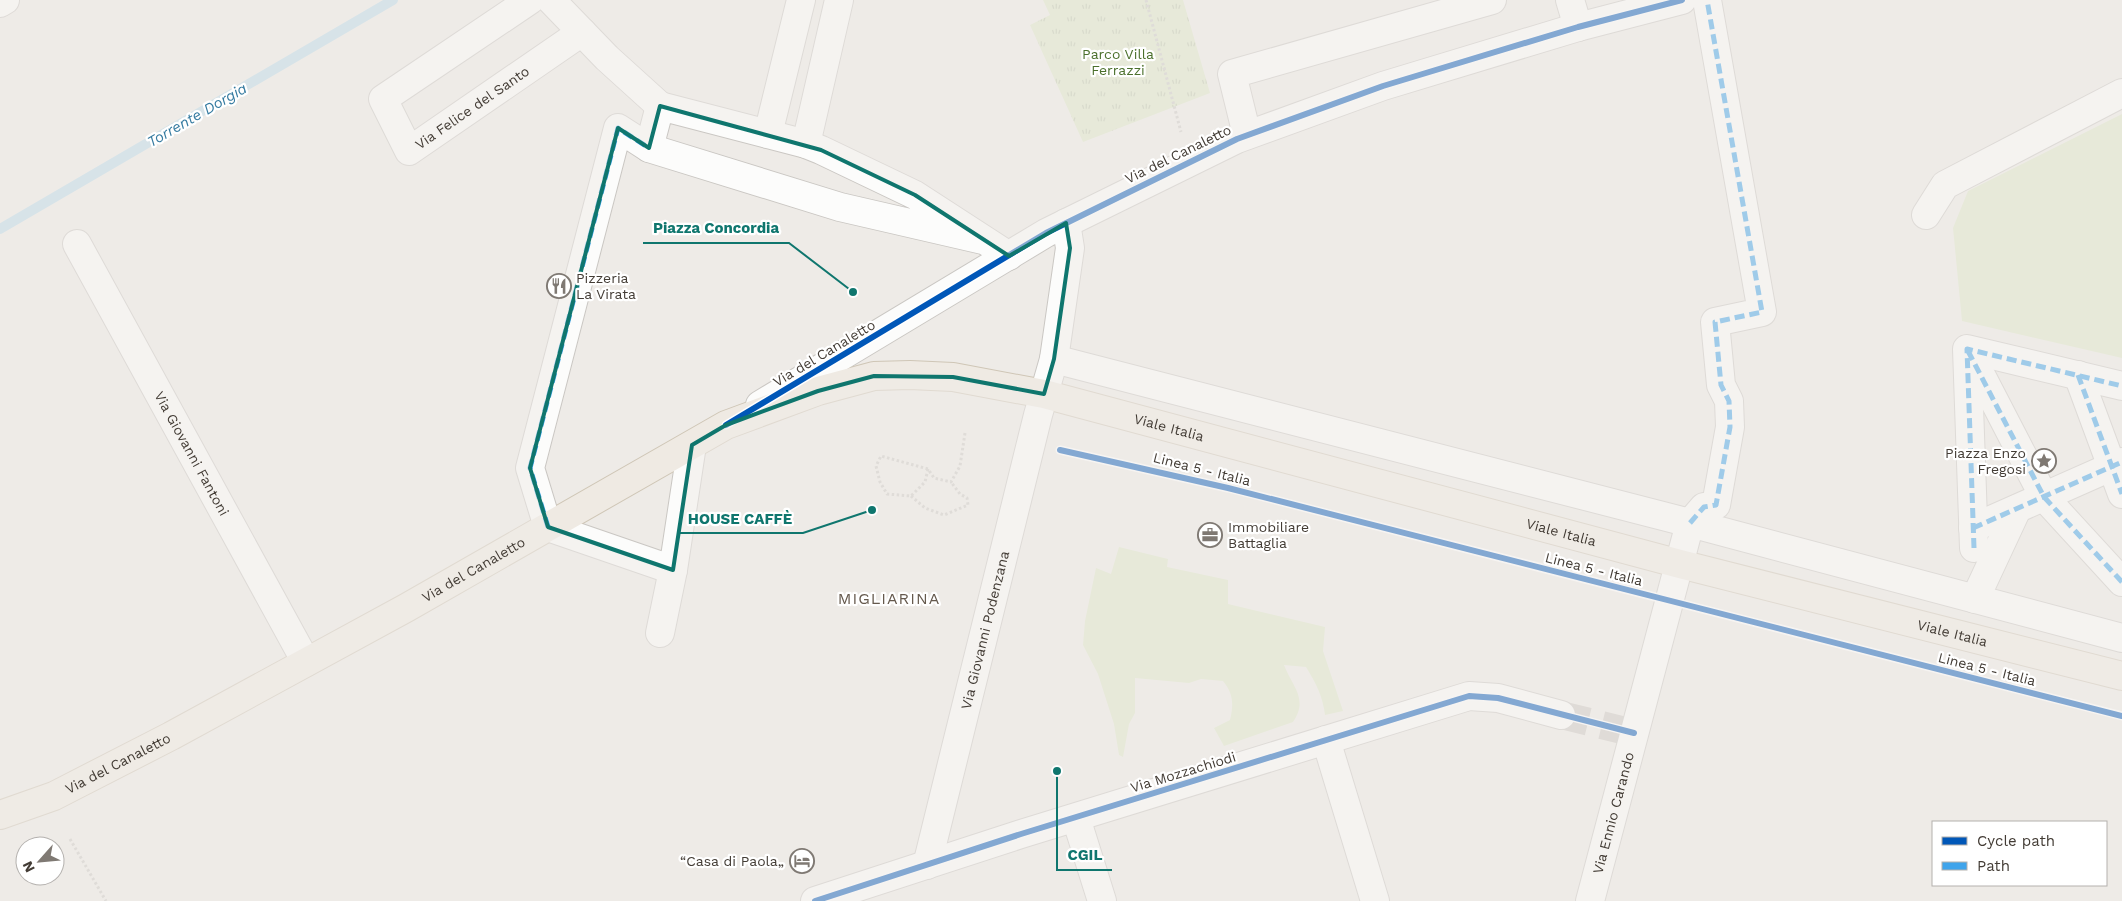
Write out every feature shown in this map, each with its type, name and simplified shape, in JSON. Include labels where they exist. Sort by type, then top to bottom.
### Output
[{"type":"main road","name":"Viale Italia","points":[[726,425],[818,391],[874,376],[954,377],[1044,394],[1680,564],[2122,676]]},
{"type":"main road","name":"Via del Canaletto","points":[[0,815],[54,796],[82,783],[306,662],[726,425]]},
{"type":"street","points":[[0,3],[5,0]]},
{"type":"street","name":"Via Felice del Santo","points":[[530,0],[383,99],[408,151],[582,32]]},
{"type":"street","points":[[550,0],[607,58],[660,106],[806,144],[914,195],[1009,256]]},
{"type":"street","points":[[768,134],[800,0]]},
{"type":"street","points":[[806,144],[839,0]]},
{"type":"street","points":[[1247,135],[1232,74],[1492,0]]},
{"type":"street","points":[[1570,0],[1578,27]]},
{"type":"street","name":"Via del Canaletto","points":[[726,425],[1066,223],[1247,135],[1383,86],[1578,27],[1682,0]]},
{"type":"street","points":[[1690,523],[1704,507],[1716,505],[1730,427],[1729,402],[1721,385],[1715,322],[1762,312],[1707,0]]},
{"type":"street","points":[[1926,215],[1945,185],[2122,93]]},
{"type":"street","points":[[649,148],[660,106]]},
{"type":"street","points":[[672,570],[548,527],[530,468],[618,128],[649,148],[840,207],[983,240]]},
{"type":"street","name":"Via Giovanni Podenzana","points":[[927,865],[1054,359],[1070,248],[1066,223]]},
{"type":"street","name":"Via Giovanni Fantoni","points":[[78,244],[306,662]]},
{"type":"street","points":[[1967,349],[2122,386]]},
{"type":"street","points":[[1967,349],[2044,497],[2122,582]]},
{"type":"street","points":[[1967,349],[1974,538],[2017,509],[2116,464]]},
{"type":"street","points":[[1054,359],[1690,523],[2122,638]]},
{"type":"street","points":[[2078,375],[2116,464],[2122,494]]},
{"type":"street","points":[[660,633],[692,445]]},
{"type":"street","points":[[1976,599],[2017,509]]},
{"type":"street","name":"Via Ennio Carando","points":[[1590,901],[1690,523]]},
{"type":"street","name":"Via Mozzachiodi","points":[[815,901],[1469,696],[1498,698],[1561,715]]},
{"type":"street","points":[[1326,740],[1375,901]]},
{"type":"street","points":[[1076,818],[1102,901]]},
{"type":"path","points":[[1146,0],[1174,107]]},
{"type":"path","points":[[951,482],[960,466],[964,433]]},
{"type":"path","points":[[881,456],[928,469],[934,478],[951,482],[960,494],[967,498],[968,505],[944,515],[925,508],[911,496],[887,494],[880,482],[876,466],[881,456]]},
{"type":"path","points":[[911,496],[925,482],[928,469]]},
{"type":"path","points":[[70,839],[106,901]]},
{"type":"highlighted area","points":[[660,106],[821,150],[915,195],[1009,256],[1066,223],[1070,248],[1054,359],[1044,394],[953,377],[874,376],[818,391],[726,425],[692,445],[673,570],[548,527],[530,468],[618,128],[649,148]]},
{"type":"green space","name":"Parco Villa Ferrazzi","points":[[1043,0],[1183,0],[1210,93],[1083,142],[1030,25],[1050,15]]},
{"type":"green space","points":[[2122,114],[2122,358],[1962,321],[1953,228],[1968,191]]},
{"type":"green space","points":[[1119,547],[1168,559],[1167,567],[1228,580],[1228,604],[1325,627],[1323,651],[1343,711],[1325,715],[1323,702],[1306,667],[1284,665],[1298,693],[1299,699],[1298,714],[1293,722],[1224,746],[1214,728],[1230,720],[1231,694],[1223,681],[1201,679],[1189,683],[1135,678],[1135,713],[1129,724],[1123,757],[1119,755],[1114,724],[1098,674],[1083,645],[1085,621],[1096,568],[1111,574]]},
{"type":"waterway","name":"Torrente Dorgia","points":[[0,229],[393,0]]},
{"type":"tunnel","points":[[1561,715],[1634,733]]},
{"type":"marked path","points":[[1690,523],[1704,507],[1716,505],[1730,427],[1729,401],[1721,385],[1715,322],[1762,312],[1707,0]]},
{"type":"marked path","points":[[548,527],[530,468],[618,128],[649,148]]},
{"type":"marked path","points":[[1974,548],[1967,349],[2122,386]]},
{"type":"marked path","points":[[1968,351],[2044,497],[2122,582]]},
{"type":"marked path","points":[[2078,375],[2122,494]]},
{"type":"marked path","points":[[1973,528],[2122,462]]},
{"type":"cycle path","points":[[726,425],[1046,233],[1237,139],[1383,86],[1578,27],[1682,0]]},
{"type":"cycle path","name":"Linea 5 - Italia","points":[[1060,450],[1228,488],[2122,716]]},
{"type":"cycle path","points":[[815,901],[1021,834],[1469,696],[1498,698],[1634,733]]},
{"type":"place","name":"Pizzeria La Virata","points":[[559,286]]},
{"type":"place","name":"Piazza Concordia","points":[[853,292]]},
{"type":"place","name":"Piazza Enzo Fregosi","points":[[2044,461]]},
{"type":"place","name":"HOUSE CAFFÈ","points":[[872,510]]},
{"type":"place","name":"Immobiliare Battaglia","points":[[1210,535]]},
{"type":"place","name":"CGIL","points":[[1057,771]]},
{"type":"place","name":"“Casa di Paola„","points":[[802,861]]},
{"type":"district","name":"MIGLIARINA","points":[[889,598]]}]
